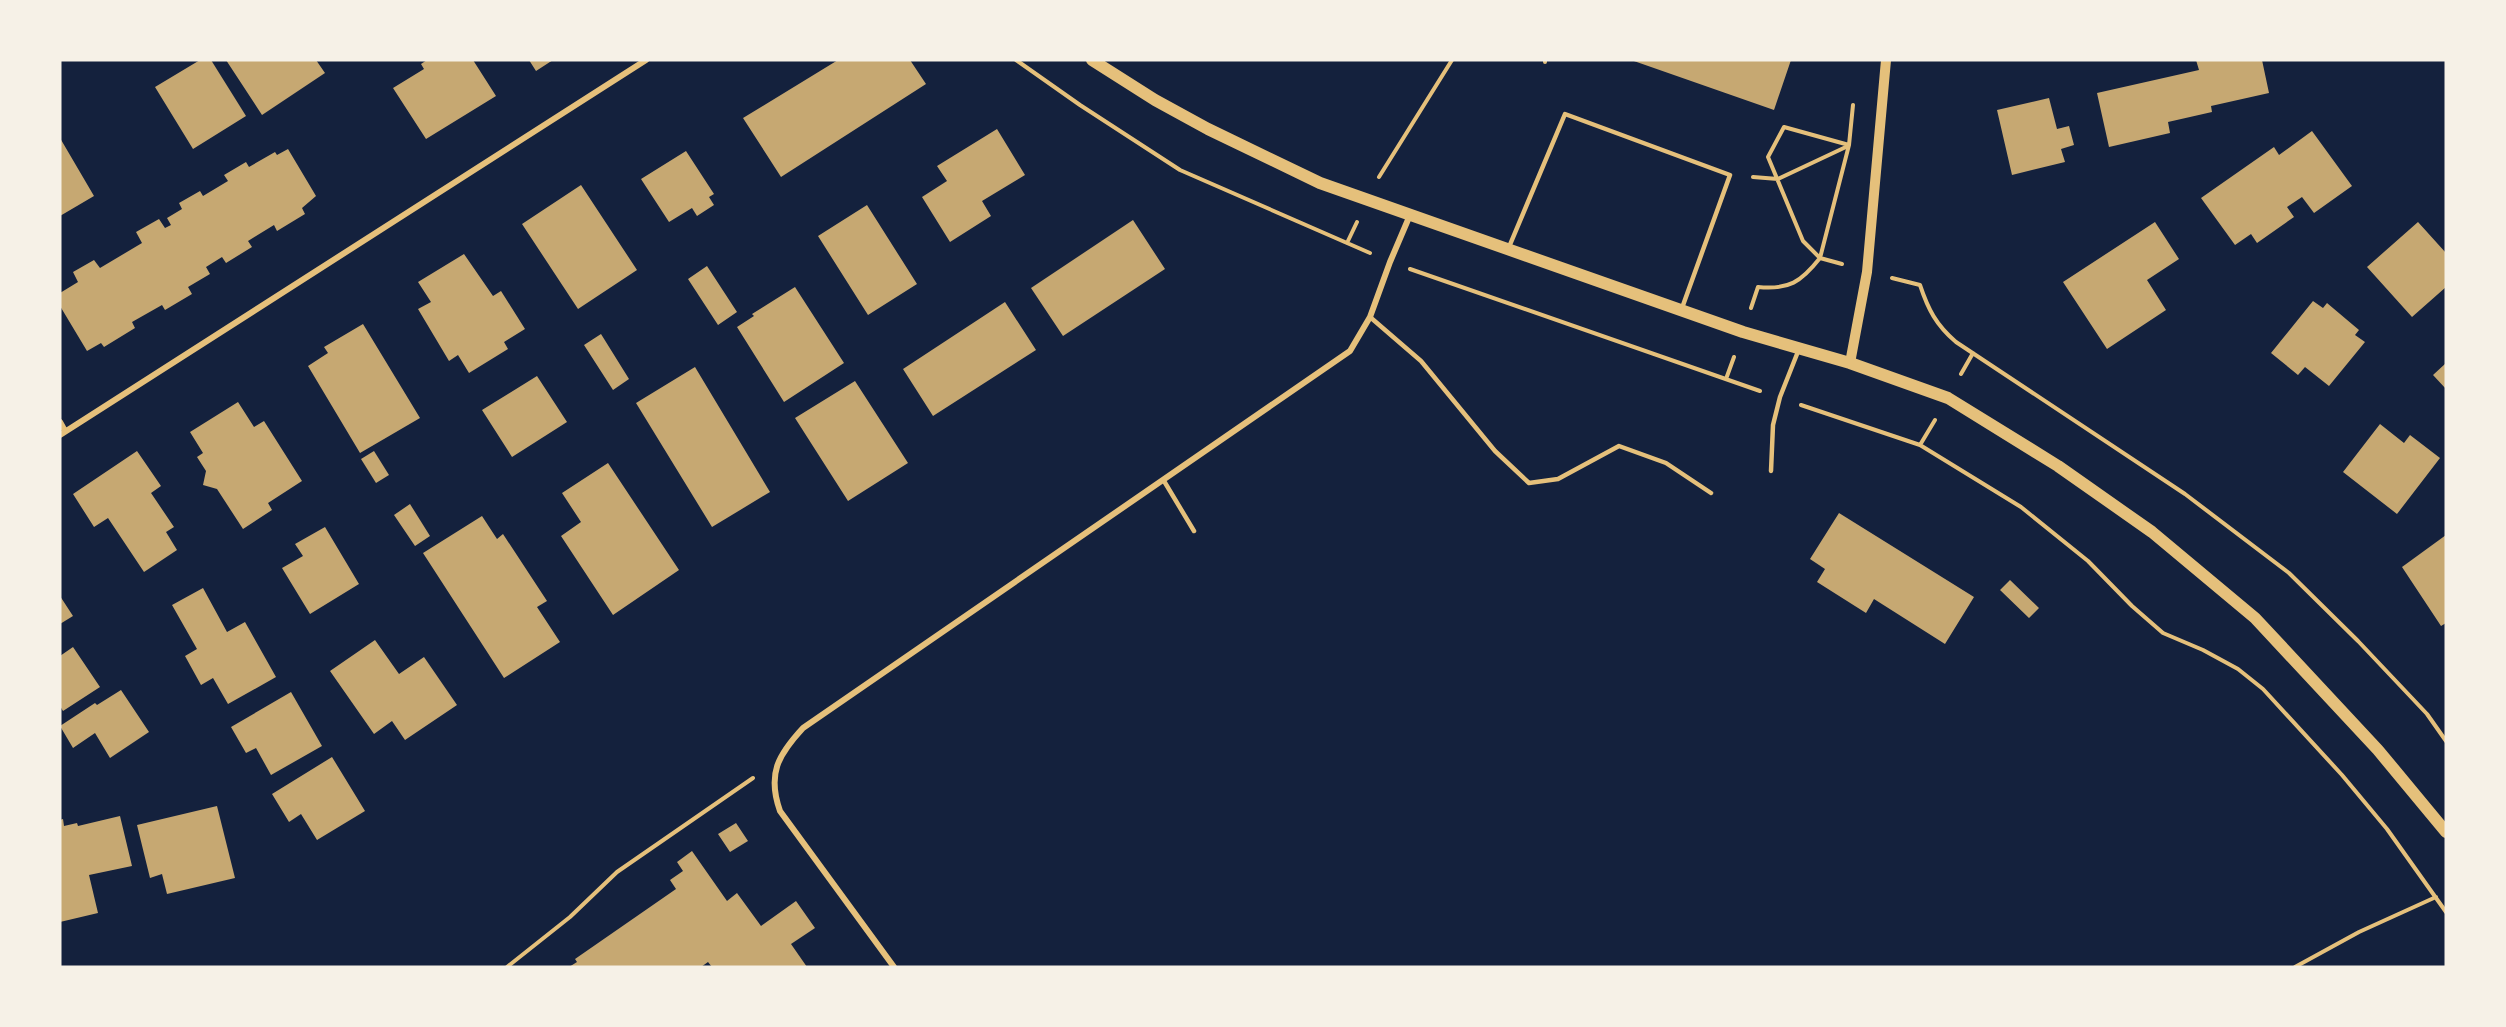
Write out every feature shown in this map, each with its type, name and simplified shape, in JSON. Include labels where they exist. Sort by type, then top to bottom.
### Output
[{"type":"main road","points":[[1092,60],[1155,100],[1208,129],[1320,183],[1681,311],[1743,332],[1850,363],[1948,398],[2058,466],[2152,532],[2262,626],[2378,750],[2446,832]]},
{"type":"street","points":[[60,422],[63,433],[646,60]]},
{"type":"street","points":[[1850,363],[1867,272],[1886,60]]},
{"type":"street","points":[[894,967],[780,811],[774,794],[776,768],[786,747],[803,728],[1350,351],[1370,317],[1389,262],[1410,215]]},
{"type":"lane","points":[[1508,249],[1565,114],[1730,175],[1695,266],[1681,311]]},
{"type":"lane","points":[[1370,317],[1421,361],[1495,451],[1529,483],[1558,479],[1619,446],[1666,462],[1711,493]]},
{"type":"lane","points":[[1770,471],[1773,425],[1780,397],[1799,348]]},
{"type":"lane","points":[[1164,481],[1194,531]]},
{"type":"path","points":[[1016,60],[1180,170],[1389,262],[1920,445],[2021,507],[2088,561],[2132,606],[2163,633],[2203,650],[2238,669],[2263,689],[2342,775],[2387,829],[2446,912]]},
{"type":"path","points":[[1347,243],[1366,199],[1452,60]]},
{"type":"path","points":[[1758,287],[1776,289],[1792,284],[1807,274],[1820,258],[1849,145],[1854,103]]},
{"type":"path","points":[[1849,145],[1784,127],[1768,157],[1803,241],[1820,258],[1920,285],[1927,309],[1940,329],[1956,342],[2185,494],[2289,573],[2427,714],[2446,741]]},
{"type":"path","points":[[1730,175],[1778,180],[1849,145]]},
{"type":"path","points":[[507,967],[570,917],[617,872],[750,779],[776,768]]},
{"type":"path","points":[[2295,967],[2359,932],[2436,897]]},
{"type":"building","points":[[200,60],[211,60],[246,116],[193,149],[155,87]]},
{"type":"building","points":[[226,60],[316,60],[325,73],[262,115]]},
{"type":"building","points":[[427,60],[473,60],[496,96],[426,139],[393,88],[424,69],[421,64]]},
{"type":"building","points":[[529,60],[553,60],[536,71]]},
{"type":"building","points":[[838,60],[910,60],[926,84],[781,177],[743,118]]},
{"type":"building","points":[[1631,60],[1791,60],[1774,110]]},
{"type":"building","points":[[2196,60],[2262,60],[2269,93],[2211,106],[2212,112],[2168,122],[2170,133],[2109,147],[2097,93],[2199,70]]},
{"type":"building","points":[[2049,98],[2057,129],[2069,126],[2074,145],[2061,149],[2065,162],[2012,175],[1997,110]]},
{"type":"building","points":[[997,129],[1025,175],[982,201],[991,216],[950,242],[922,197],[947,181],[937,166]]},
{"type":"building","points":[[2312,131],[2352,186],[2314,213],[2302,197],[2287,207],[2294,217],[2257,243],[2251,234],[2235,245],[2201,198],[2274,147],[2279,155]]},
{"type":"building","points":[[60,138],[94,196],[60,216]]},
{"type":"building","points":[[288,149],[316,196],[302,208],[305,214],[277,231],[274,225],[248,241],[252,247],[226,263],[222,257],[206,267],[210,274],[188,287],[192,294],[165,310],[162,305],[132,322],[135,328],[104,347],[101,343],[87,351],[60,306],[60,293],[78,282],[73,272],[94,260],[100,268],[142,243],[136,232],[159,219],[165,228],[171,225],[167,218],[182,209],[179,203],[200,191],[203,196],[228,181],[224,175],[246,162],[249,167],[275,152],[277,155]]},
{"type":"building","points":[[686,151],[714,194],[709,197],[714,205],[697,216],[692,208],[669,222],[641,179]]},
{"type":"building","points":[[581,185],[637,270],[578,309],[522,224]]},
{"type":"building","points":[[867,205],[917,284],[868,315],[818,236]]},
{"type":"building","points":[[1133,220],[1165,269],[1063,336],[1031,288]]},
{"type":"building","points":[[2155,222],[2179,259],[2147,280],[2166,310],[2107,349],[2063,282]]},
{"type":"building","points":[[2418,222],[2446,253],[2446,287],[2412,317],[2367,267]]},
{"type":"building","points":[[464,254],[493,296],[501,291],[525,329],[504,342],[508,349],[469,373],[458,355],[449,361],[418,309],[431,302],[418,282]]},
{"type":"building","points":[[707,266],[737,312],[718,325],[688,279]]},
{"type":"building","points":[[795,287],[844,363],[784,402],[737,327],[754,316],[752,314]]},
{"type":"building","points":[[2313,301],[2323,308],[2327,303],[2359,330],[2355,335],[2365,342],[2329,386],[2305,367],[2298,375],[2271,353]]},
{"type":"building","points":[[1005,302],[1036,350],[933,416],[903,369]]},
{"type":"building","points":[[363,324],[420,418],[360,453],[308,366],[328,353],[324,347]]},
{"type":"building","points":[[601,334],[629,379],[613,390],[584,345]]},
{"type":"building","points":[[2446,363],[2446,389],[2433,375]]},
{"type":"building","points":[[695,367],[770,492],[712,527],[636,403]]},
{"type":"building","points":[[537,376],[567,422],[512,457],[482,410]]},
{"type":"building","points":[[855,381],[908,463],[848,501],[795,418]]},
{"type":"building","points":[[238,402],[254,427],[264,421],[302,481],[268,503],[272,510],[243,529],[217,489],[203,485],[206,471],[197,457],[203,453],[190,432]]},
{"type":"building","points":[[2380,424],[2404,443],[2410,435],[2440,458],[2397,514],[2343,472]]},
{"type":"building","points":[[137,451],[161,486],[151,493],[174,527],[166,532],[177,550],[144,572],[108,518],[94,527],[73,494]]},
{"type":"building","points":[[374,451],[389,475],[376,483],[361,459]]},
{"type":"building","points":[[608,463],[679,570],[613,615],[561,536],[581,522],[562,493]]},
{"type":"building","points":[[410,504],[430,536],[415,546],[394,515]]},
{"type":"building","points":[[1839,513],[1974,597],[1945,644],[1874,599],[1866,613],[1817,582],[1825,569],[1810,559]]},
{"type":"building","points":[[482,516],[497,539],[503,534],[547,601],[537,607],[560,642],[504,678],[423,553]]},
{"type":"building","points":[[325,527],[359,584],[310,614],[282,568],[303,556],[295,544]]},
{"type":"building","points":[[2446,535],[2446,623],[2441,626],[2402,567]]},
{"type":"building","points":[[2010,580],[2039,608],[2029,618],[2000,590]]},
{"type":"building","points":[[203,588],[227,632],[245,622],[276,677],[228,704],[213,678],[201,685],[185,656],[197,649],[172,605]]},
{"type":"building","points":[[60,596],[73,616],[60,624]]},
{"type":"building","points":[[375,640],[399,674],[424,657],[457,705],[405,740],[392,721],[374,734],[330,671]]},
{"type":"building","points":[[73,647],[100,687],[63,711],[60,706],[60,656]]},
{"type":"building","points":[[121,690],[149,732],[110,758],[95,733],[73,748],[60,726],[95,703],[97,705]]},
{"type":"building","points":[[291,692],[322,746],[271,775],[256,748],[246,753],[231,727]]},
{"type":"building","points":[[332,757],[365,811],[317,840],[301,814],[289,822],[272,794]]},
{"type":"building","points":[[217,806],[235,878],[167,894],[162,874],[150,878],[137,825]]},
{"type":"building","points":[[120,816],[132,866],[89,875],[98,913],[60,922],[60,820],[63,819],[64,826],[77,823],[78,826]]},
{"type":"building","points":[[736,823],[748,841],[730,852],[718,834]]},
{"type":"building","points":[[692,851],[727,901],[737,893],[761,926],[796,901],[815,928],[791,944],[807,967],[712,967],[708,962],[701,967],[569,967],[577,962],[575,959],[676,889],[670,880],[683,871],[677,862]]}]
